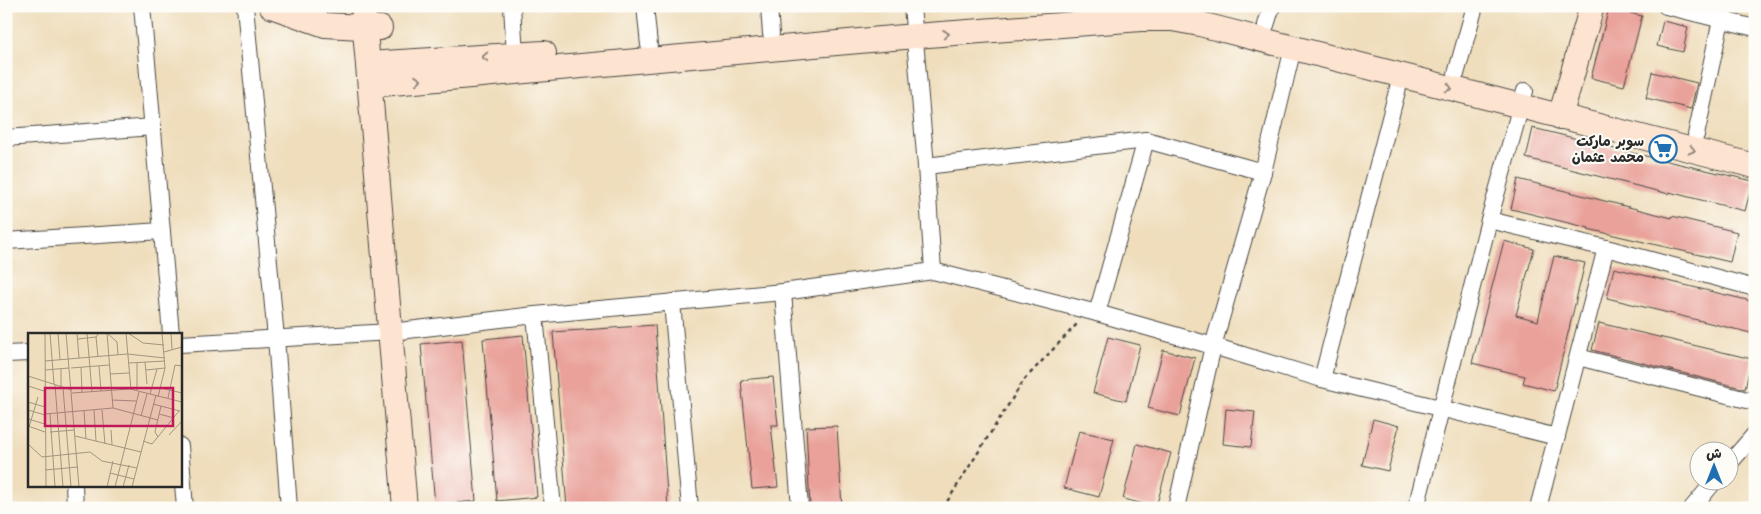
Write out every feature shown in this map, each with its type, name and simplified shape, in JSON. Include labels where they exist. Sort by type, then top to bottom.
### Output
[{"type":"street","points":[[142,6],[171,333]]},
{"type":"street","points":[[245,6],[276,338],[289,508]]},
{"type":"street","points":[[270,6],[325,25],[341,25],[371,17],[396,331],[405,508]]},
{"type":"street","points":[[310,6],[324,12],[341,25]]},
{"type":"street","points":[[512,6],[515,55]]},
{"type":"street","points":[[645,6],[648,45]]},
{"type":"street","points":[[769,6],[772,34]]},
{"type":"street","points":[[376,74],[515,55],[1091,6]]},
{"type":"street","points":[[1456,74],[1475,6]]},
{"type":"street","points":[[1562,109],[1592,6]]},
{"type":"street","points":[[1666,6],[1723,13],[1755,28]]},
{"type":"street","points":[[376,74],[914,21],[1141,19],[1183,12],[1269,16],[1456,74],[1523,99]]},
{"type":"street","points":[[1183,12],[1293,48],[1401,76],[1523,99],[1755,166]]},
{"type":"street","points":[[1696,135],[1723,13]]},
{"type":"street","points":[[914,21],[926,166],[932,271]]},
{"type":"street","points":[[1176,508],[1213,346],[1263,172],[1293,48]]},
{"type":"street","points":[[1322,379],[1401,76]]},
{"type":"street","points":[[1416,508],[1489,220],[1523,99]]},
{"type":"street","points":[[1562,109],[1696,135],[1755,150]]},
{"type":"street","points":[[6,138],[153,127]]},
{"type":"street","points":[[926,166],[1146,140],[1263,172]]},
{"type":"street","points":[[1093,312],[1146,140]]},
{"type":"street","points":[[1489,220],[1606,248],[1755,288]]},
{"type":"street","points":[[6,241],[162,231]]},
{"type":"street","points":[[1538,508],[1606,248]]},
{"type":"street","points":[[181,344],[396,331],[535,315],[783,292],[932,271],[1093,312],[1322,379],[1557,437]]},
{"type":"street","points":[[783,292],[800,508]]},
{"type":"street","points":[[672,302],[690,508]]},
{"type":"street","points":[[535,315],[553,508]]},
{"type":"street","points":[[396,331],[416,508]]},
{"type":"street","points":[[6,354],[28,353]]},
{"type":"street","points":[[1578,357],[1755,402]]},
{"type":"street","points":[[1738,454],[1755,434]]},
{"type":"street","points":[[181,458],[185,508]]},
{"type":"street","points":[[74,486],[75,508]]},
{"type":"street","points":[[1692,508],[1706,492]]},
{"type":"path","points":[[943,508],[1024,380],[1093,312]]},
{"type":"building","points":[[1609,8],[1642,16],[1624,86],[1591,78]]},
{"type":"building","points":[[1663,21],[1688,27],[1683,52],[1657,46]]},
{"type":"building","points":[[1652,72],[1697,83],[1691,109],[1646,98]]},
{"type":"building","points":[[1533,128],[1753,181],[1745,211],[1526,158]]},
{"type":"building","points":[[1518,179],[1672,218],[1672,216],[1737,232],[1730,262],[1511,209]]},
{"type":"building","points":[[1504,241],[1534,249],[1516,315],[1538,321],[1554,256],[1585,263],[1554,391],[1523,383],[1525,376],[1472,363]]},
{"type":"building","points":[[1614,268],[1755,302],[1755,334],[1607,298]]},
{"type":"building","points":[[1599,323],[1752,359],[1745,389],[1592,350]]},
{"type":"building","points":[[655,325],[668,508],[567,508],[553,332]]},
{"type":"building","points":[[523,335],[537,497],[497,501],[483,339]]},
{"type":"building","points":[[1108,337],[1140,345],[1126,401],[1093,393]]},
{"type":"building","points":[[462,340],[476,501],[435,505],[421,344]]},
{"type":"building","points":[[1163,350],[1195,358],[1180,416],[1148,408]]},
{"type":"building","points":[[773,377],[778,425],[771,425],[778,487],[752,489],[741,380]]},
{"type":"building","points":[[1226,409],[1255,412],[1251,447],[1223,444]]},
{"type":"building","points":[[1373,419],[1399,426],[1388,471],[1362,465]]},
{"type":"building","points":[[837,426],[842,508],[810,508],[806,427]]},
{"type":"building","points":[[1079,431],[1114,439],[1099,497],[1064,488]]},
{"type":"building","points":[[1137,444],[1171,453],[1156,507],[1123,499]]},
{"type":"place","name":"سوبر ماركت محمد عثمان","points":[[1663,149]]}]
